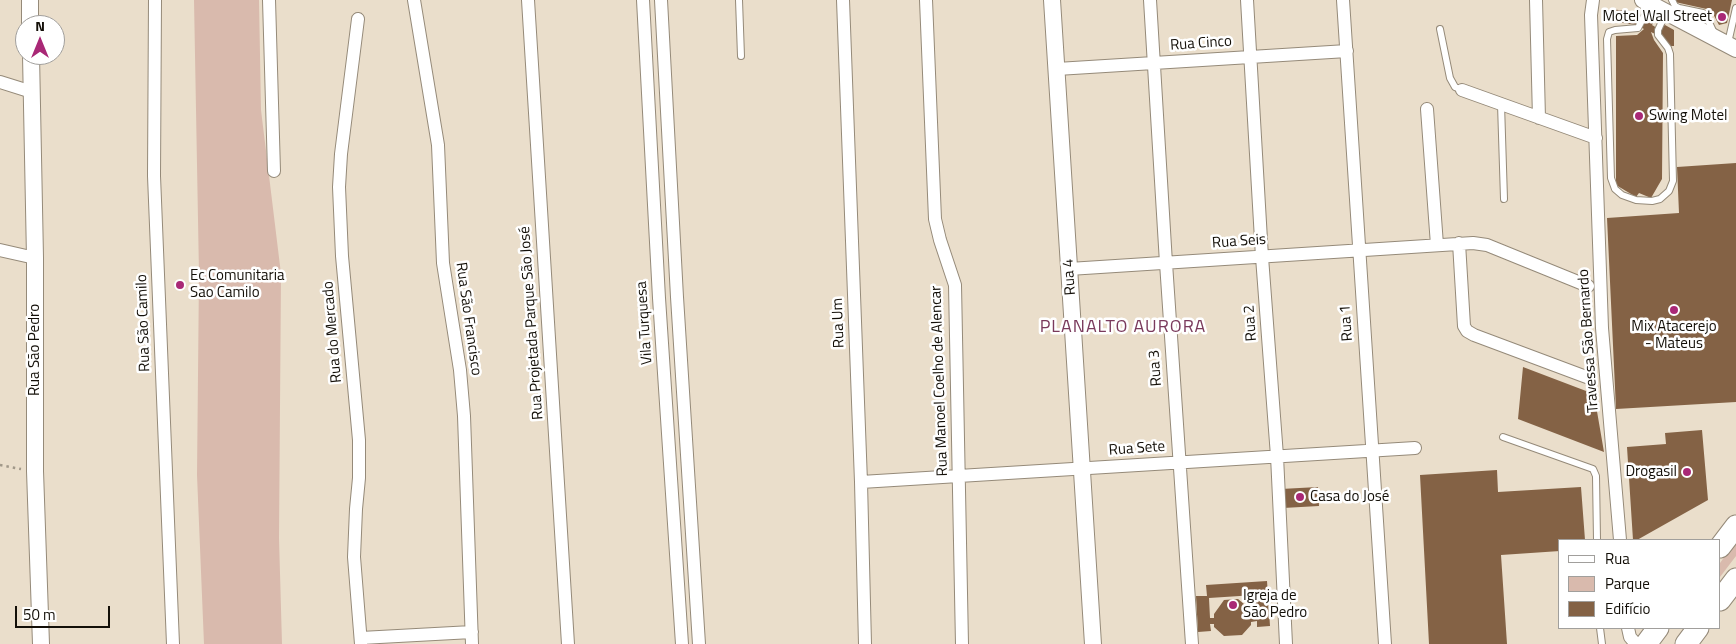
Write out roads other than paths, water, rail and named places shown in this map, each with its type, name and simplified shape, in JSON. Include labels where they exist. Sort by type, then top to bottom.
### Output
[{"type":"main road","points":[[1721,547],[1736,526]]},
{"type":"main road","points":[[1721,599],[1736,579]]},
{"type":"main road","points":[[1646,644],[1657,629]]},
{"type":"main road","points":[[1686,644],[1697,629]]},
{"type":"street","points":[[30,0],[30,15]]},
{"type":"street","name":"Rua São Camilo","points":[[156,0],[154,176],[173,644]]},
{"type":"street","points":[[269,0],[274,171]]},
{"type":"street","name":"Rua São Francisco","points":[[414,0],[438,145],[444,263],[460,370],[464,416],[472,638]]},
{"type":"street","name":"Rua Projetada Parque São José","points":[[528,0],[568,644]]},
{"type":"street","name":"Vila Turquesa","points":[[643,0],[659,298],[682,644]]},
{"type":"street","points":[[661,0],[698,644]]},
{"type":"street","name":"Rua Um","points":[[843,0],[861,482],[865,644]]},
{"type":"street","name":"Rua Manoel Coelho de Alencar","points":[[926,0],[935,219],[955,285],[962,644]]},
{"type":"street","name":"Rua 4","points":[[1052,0],[1093,644]]},
{"type":"street","name":"Rua 3","points":[[1150,0],[1192,644]]},
{"type":"street","name":"Rua 2","points":[[1247,0],[1286,644]]},
{"type":"street","name":"Rua 1","points":[[1343,0],[1386,644]]},
{"type":"street","points":[[1536,0],[1539,118]]},
{"type":"street","name":"Travessa São Bernardo","points":[[1593,0],[1591,15],[1602,328],[1620,539]]},
{"type":"street","points":[[1647,2],[1669,6],[1727,44]]},
{"type":"street","name":"Rua do Mercado","points":[[358,19],[341,154],[339,187],[342,256],[358,440],[359,478],[354,557],[361,641]]},
{"type":"street","name":"Rua Cinco","points":[[1057,69],[1346,51]]},
{"type":"street","name":"Rua São Pedro","points":[[31,65],[35,258],[35,471],[41,644]]},
{"type":"street","points":[[0,82],[32,92]]},
{"type":"street","points":[[648,89],[666,88]]},
{"type":"street","points":[[1462,90],[1596,138]]},
{"type":"street","points":[[1427,109],[1437,245]]},
{"type":"street","points":[[1459,243],[1464,326],[1467,331],[1474,336],[1589,378]]},
{"type":"street","name":"Rua Seis","points":[[1069,269],[1474,243],[1487,246],[1588,286]]},
{"type":"street","points":[[0,250],[35,258]]},
{"type":"street","points":[[659,298],[677,297]]},
{"type":"street","name":"Rua Sete","points":[[861,482],[1415,448]]},
{"type":"street","points":[[673,508],[690,507]]},
{"type":"street","points":[[1628,629],[1630,637],[1636,644]]},
{"type":"street","points":[[361,641],[472,638]]},
{"type":"lane","points":[[739,0],[741,56]]},
{"type":"lane","points":[[1647,2],[1638,28],[1615,30],[1610,32],[1607,39],[1611,178],[1615,189],[1636,200],[1652,201],[1660,199],[1669,191],[1673,181],[1670,54],[1668,48],[1658,35],[1658,30],[1669,6]]},
{"type":"lane","points":[[1727,44],[1736,8]]},
{"type":"lane","points":[[1440,28],[1450,78],[1455,87],[1462,90]]},
{"type":"lane","points":[[1501,104],[1504,199]]},
{"type":"lane","points":[[1503,437],[1590,466],[1593,469],[1596,476],[1597,539]]},
{"type":"lane","points":[[1600,629],[1602,644]]},
{"type":"place","name":"Motel Wall Street","points":[[1722,17]]},
{"type":"place","name":"Swing Motel","points":[[1639,116]]},
{"type":"place","name":"Ec Comunitaria Sao Camilo","points":[[180,285]]},
{"type":"place","name":"Mix Atacerejo - Mateus","points":[[1674,310]]},
{"type":"place","name":"Drogasil","points":[[1687,472]]},
{"type":"place","name":"Casa do José","points":[[1300,497]]},
{"type":"place","name":"Igreja de São Pedro","points":[[1233,605]]},
{"type":"district","name":"PLANALTO AURORA","points":[[1123,328]]}]
